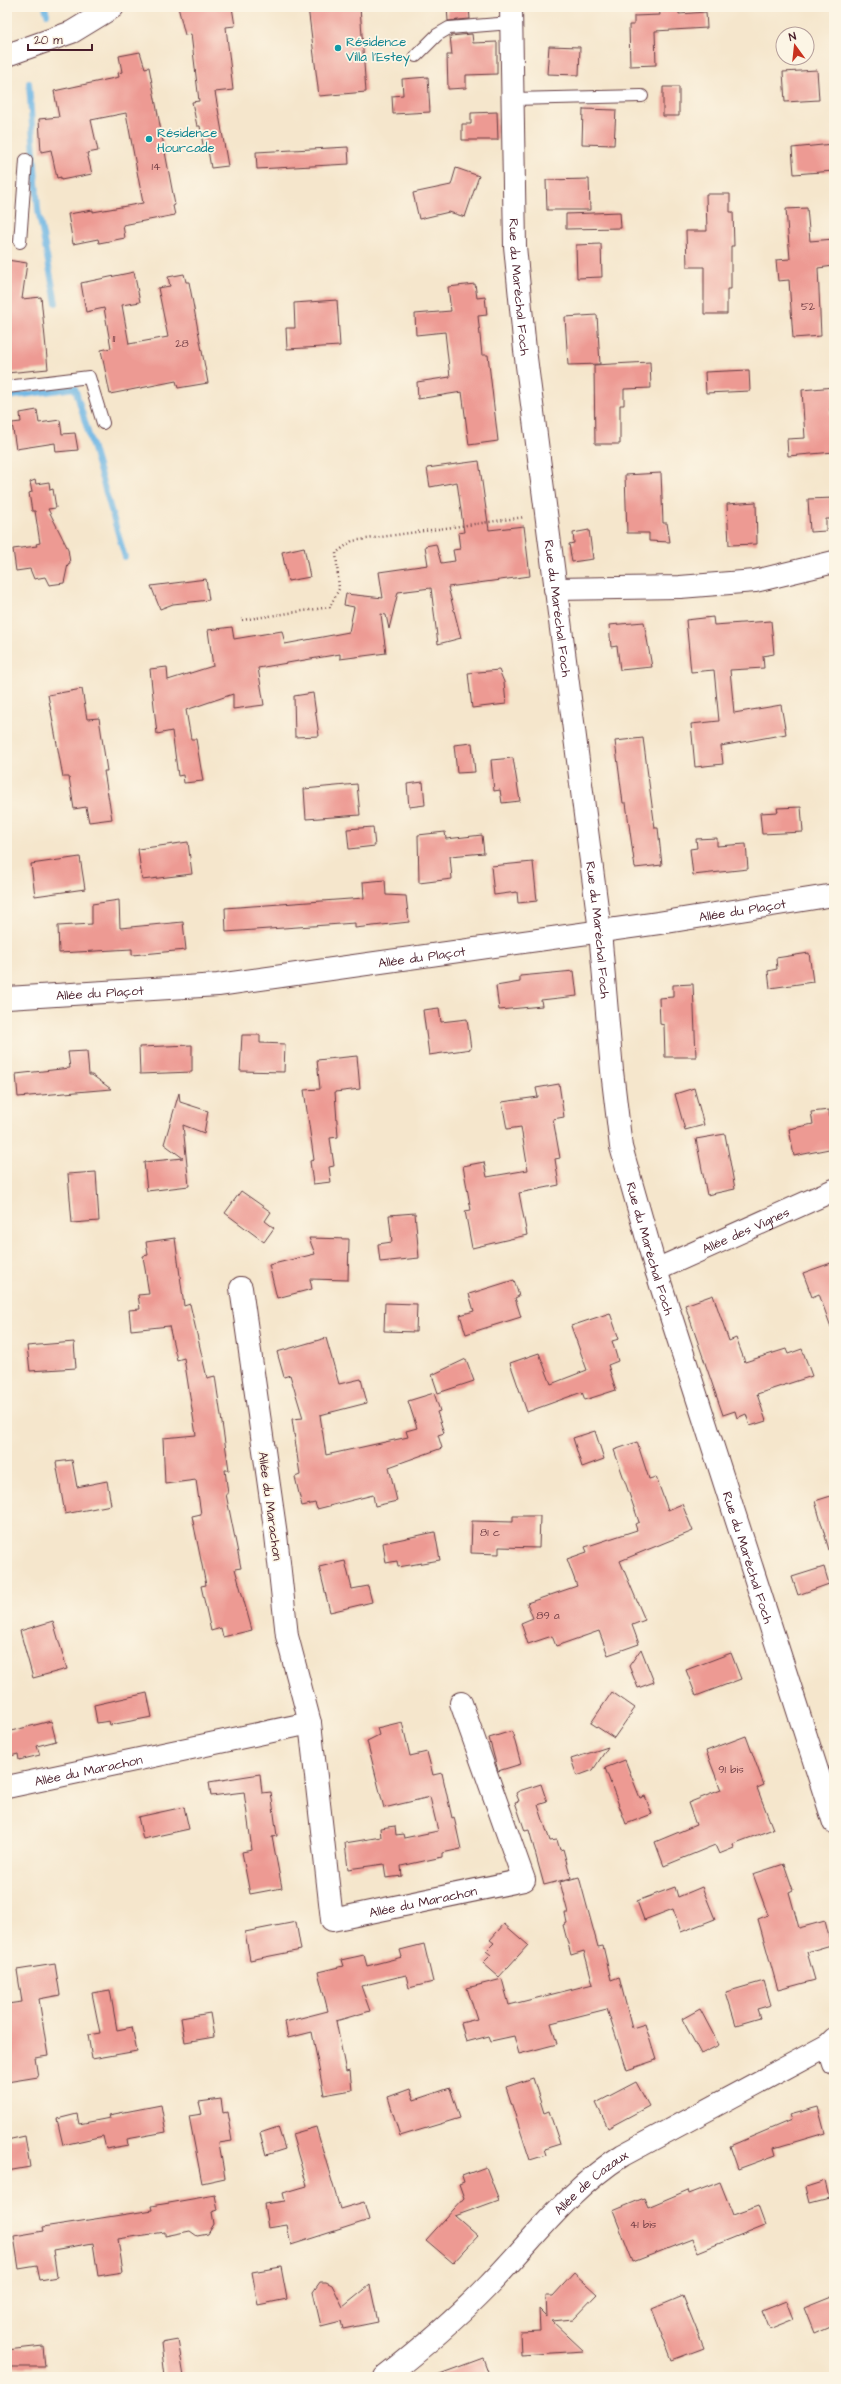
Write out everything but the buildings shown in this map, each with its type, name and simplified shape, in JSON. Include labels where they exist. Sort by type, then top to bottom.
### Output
[{"type":"street","points":[[7,55],[72,32],[113,7]]},
{"type":"street","name":"Rue du Maréchal Foch","points":[[511,15],[515,246],[525,350],[600,931],[612,1071],[622,1147],[656,1270],[834,1823]]},
{"type":"street","points":[[555,589],[680,588],[754,581],[834,562]]},
{"type":"street","name":"Allée du Plaçot","points":[[7,998],[218,985],[600,931],[834,895]]},
{"type":"street","name":"Allée des Vignes","points":[[656,1270],[834,1190]]},
{"type":"street","name":"Allée du Marachon","points":[[241,1288],[276,1535],[287,1636],[310,1723],[332,1920],[524,1880],[461,1703]]},
{"type":"street","name":"Allée du Marachon","points":[[7,1787],[310,1723]]},
{"type":"street","name":"Allée de Cazaux","points":[[385,2377],[426,2345],[488,2286],[557,2210],[597,2171],[622,2155],[832,2049]]},
{"type":"lane","points":[[416,56],[437,35],[449,28],[511,15]]},
{"type":"lane","points":[[512,98],[642,96]]},
{"type":"lane","points":[[20,242],[26,160]]},
{"type":"lane","points":[[7,387],[89,377],[103,423]]},
{"type":"path","points":[[242,620],[330,607],[339,589],[336,553],[352,541],[546,514]]},
{"type":"waterway","points":[[45,7],[47,14]]},
{"type":"waterway","points":[[29,83],[38,210],[56,303]]},
{"type":"waterway","points":[[7,397],[75,388],[125,557]]},
{"type":"place","name":"Résidence Villa l'Estey","points":[[338,48]]},
{"type":"place","name":"Résidence Hourcade","points":[[149,139]]}]
